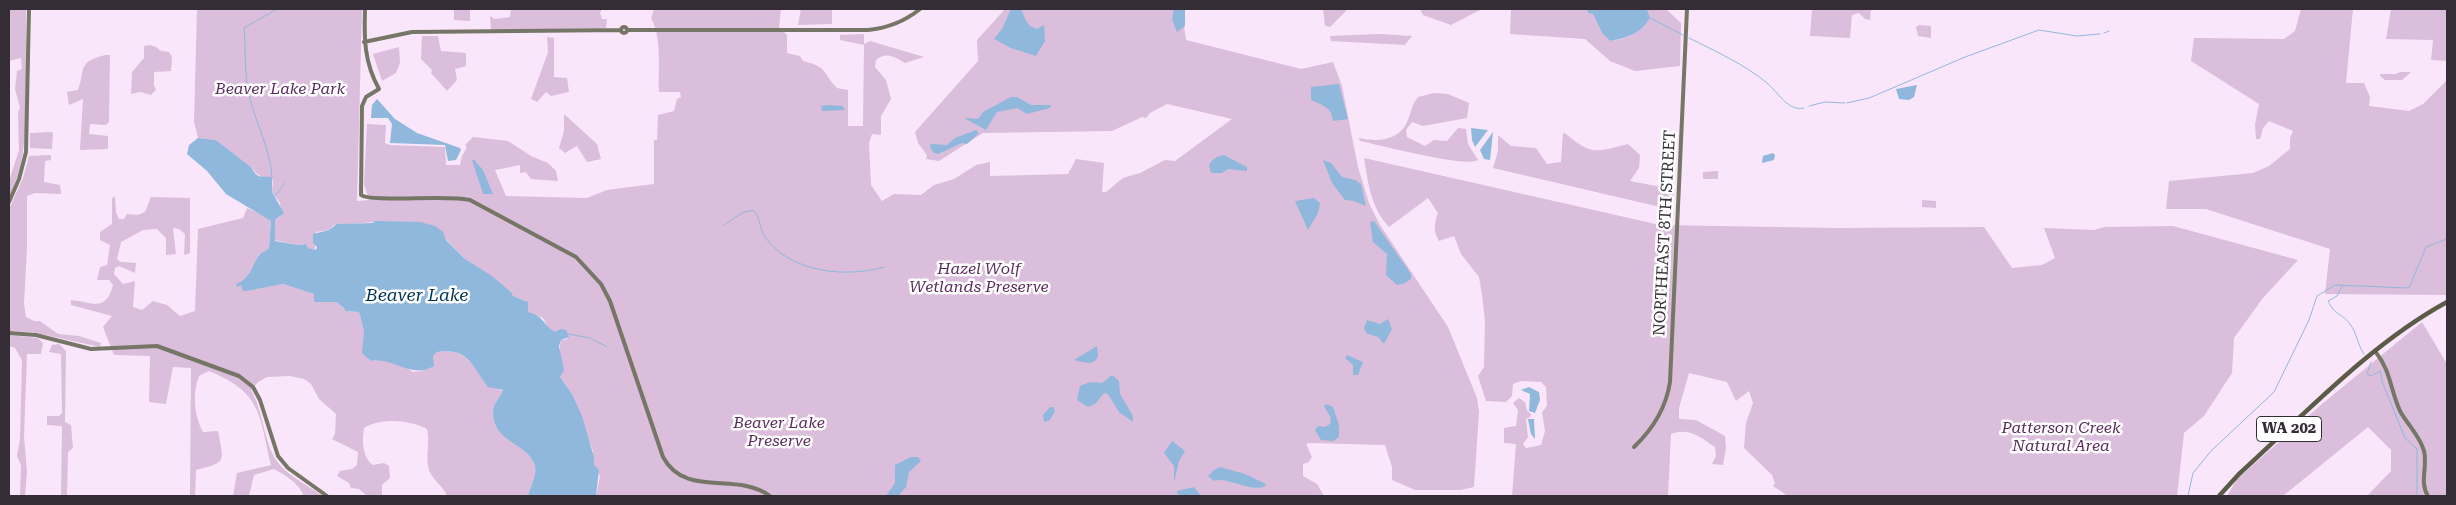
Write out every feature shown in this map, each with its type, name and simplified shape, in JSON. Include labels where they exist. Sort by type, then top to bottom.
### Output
[{"type":"main road","name":"WA 202","points":[[2219,496],[2234,479],[2375,350],[2415,320],[2447,302]]},
{"type":"street","points":[[9,202],[19,180],[26,152],[29,9]]},
{"type":"street","points":[[365,9],[364,42],[368,65],[378,89],[366,97],[362,106],[361,195],[370,199],[441,197],[470,200],[576,257],[601,284],[610,301],[663,457],[670,468],[690,481],[746,486],[770,496]]},
{"type":"street","points":[[364,42],[412,32],[621,30],[624,27],[627,30],[836,30],[883,28],[905,20],[920,9]]},
{"type":"street","name":"NORTHEAST 8TH STREET","points":[[1634,447],[1659,415],[1667,398],[1670,382],[1687,9]]},
{"type":"street","points":[[9,333],[36,335],[91,349],[154,346],[244,379],[260,400],[278,456],[288,468],[327,496]]},
{"type":"street","points":[[2375,350],[2387,368],[2399,408],[2423,447],[2425,456],[2423,484],[2428,496]]},
{"type":"green space","points":[[9,9],[26,9],[27,105],[22,155],[17,177],[9,197],[9,181],[19,150],[18,112],[20,108],[15,89],[17,71],[22,69],[21,58],[9,61]]},
{"type":"green space","points":[[197,9],[362,9],[357,201],[369,200],[364,184],[367,124],[386,125],[385,143],[390,145],[445,147],[446,165],[460,165],[467,147],[465,145],[473,137],[508,141],[531,156],[548,163],[556,171],[558,181],[531,179],[526,172],[520,173],[520,165],[495,170],[506,196],[587,198],[607,190],[654,184],[654,140],[657,140],[658,115],[674,111],[677,99],[681,97],[680,92],[659,92],[658,43],[651,18],[654,9],[781,9],[779,27],[787,35],[787,53],[800,56],[803,61],[821,68],[837,88],[848,90],[848,126],[863,126],[864,45],[840,40],[840,35],[864,34],[864,44],[870,41],[924,57],[905,63],[887,55],[876,60],[875,67],[886,80],[891,99],[881,116],[881,135],[872,134],[869,143],[871,185],[882,201],[894,194],[921,195],[934,185],[954,179],[976,165],[990,162],[990,176],[1068,174],[1076,159],[1104,163],[1102,192],[1106,192],[1123,178],[1140,173],[1165,160],[1175,161],[1232,119],[1167,104],[1150,113],[1146,118],[1142,117],[1112,131],[983,133],[939,161],[926,159],[927,155],[918,143],[915,132],[978,61],[977,40],[1005,9],[1184,9],[1182,11],[1186,40],[1301,69],[1333,62],[1342,86],[1358,167],[1369,203],[1380,225],[1448,327],[1477,398],[1479,412],[1474,487],[1461,490],[1415,490],[1392,480],[1392,467],[1385,445],[1310,443],[1306,444],[1312,457],[1309,462],[1303,464],[1303,476],[1317,484],[1324,496],[596,496],[600,476],[594,465],[593,451],[572,394],[560,377],[561,340],[568,339],[550,330],[543,318],[528,312],[526,301],[513,296],[512,293],[492,277],[465,259],[443,236],[416,222],[374,222],[334,225],[329,230],[316,232],[315,250],[308,248],[306,244],[298,245],[274,240],[275,220],[281,216],[280,203],[272,192],[273,180],[258,174],[216,140],[198,138],[194,122]]},
{"type":"green space","points":[[454,9],[470,9],[470,21],[454,20]]},
{"type":"green space","points":[[511,9],[602,9],[600,13],[602,19],[607,19],[606,28],[491,30],[490,16],[495,19],[510,17]]},
{"type":"green space","points":[[801,9],[832,9],[832,24],[798,25]]},
{"type":"green space","points":[[1323,9],[1348,9],[1330,27],[1325,26]]},
{"type":"green space","points":[[1420,9],[1482,9],[1451,25],[1423,15]]},
{"type":"green space","points":[[1511,9],[1587,9],[1593,14],[1602,33],[1610,41],[1628,37],[1641,28],[1650,18],[1647,9],[1666,9],[1681,23],[1680,66],[1635,71],[1610,61],[1585,39],[1510,34]]},
{"type":"green space","points":[[1812,9],[1871,9],[1870,20],[1865,19],[1859,13],[1852,15],[1850,38],[1810,36]]},
{"type":"green space","points":[[2301,9],[2353,9],[2346,83],[2364,83],[2370,97],[2369,106],[2409,111],[2423,104],[2447,80],[2447,295],[2325,294],[2330,249],[2206,209],[2166,209],[2169,181],[2253,173],[2269,166],[2290,149],[2290,138],[2293,131],[2269,121],[2263,128],[2260,139],[2256,139],[2255,125],[2259,104],[2191,61],[2194,38],[2284,39],[2295,31]]},
{"type":"green space","points":[[2391,9],[2447,9],[2447,61],[2431,60],[2433,40],[2386,39]]},
{"type":"green space","points":[[1919,25],[1931,26],[1931,38],[1918,36],[1916,27]]},
{"type":"green space","points":[[1380,34],[1412,36],[1405,45],[1331,41],[1330,36]]},
{"type":"green space","points":[[422,36],[438,36],[441,51],[466,53],[466,66],[455,69],[457,80],[447,91],[431,73],[432,70],[421,59]]},
{"type":"green space","points":[[547,37],[554,38],[554,77],[567,78],[569,92],[551,96],[546,92],[537,102],[531,99],[548,52]]},
{"type":"green space","points":[[150,45],[161,51],[169,52],[172,57],[171,71],[154,72],[156,90],[151,95],[140,92],[131,94],[132,72],[144,58],[144,46]]},
{"type":"green space","points":[[399,47],[400,63],[396,73],[382,81],[373,54]]},
{"type":"green space","points":[[105,55],[110,55],[109,122],[106,125],[90,124],[89,134],[108,136],[108,149],[80,150],[83,99],[69,105],[67,92],[78,90],[86,64]]},
{"type":"green space","points":[[2411,72],[2402,80],[2385,80],[2380,76],[2380,74],[2396,74]]},
{"type":"green space","points":[[1434,93],[1448,94],[1469,103],[1467,118],[1423,126],[1412,122],[1406,130],[1407,137],[1425,146],[1434,140],[1447,141],[1458,128],[1466,129],[1468,144],[1478,160],[1470,162],[1440,159],[1360,141],[1359,138],[1387,139],[1399,133],[1407,122],[1418,97]]},
{"type":"green space","points":[[564,114],[597,144],[601,159],[587,162],[577,146],[565,153],[559,148],[564,131]]},
{"type":"green space","points":[[30,133],[53,133],[52,149],[30,148]]},
{"type":"green space","points":[[1563,133],[1589,149],[1602,150],[1628,144],[1640,155],[1639,168],[1630,181],[1661,187],[1674,176],[1673,210],[1493,168],[1498,151],[1498,135],[1511,146],[1536,148],[1547,164],[1561,162]]},
{"type":"green space","points":[[51,155],[51,160],[45,161],[44,182],[60,185],[61,194],[35,193],[27,196],[24,304],[26,317],[34,321],[40,321],[58,334],[79,336],[101,343],[100,347],[32,332],[9,331],[9,209],[23,178],[29,156]]},
{"type":"green space","name":"Patterson Creek Natural Area","points":[[1364,158],[1660,225],[1836,228],[1984,227],[2012,268],[2042,265],[2055,258],[2044,228],[2094,230],[2105,227],[2173,226],[2298,260],[2263,298],[2234,338],[2232,373],[2204,416],[2184,433],[2177,496],[1788,496],[1773,486],[1775,483],[1772,475],[1744,448],[1746,423],[1753,403],[1749,391],[1736,401],[1727,382],[1689,373],[1679,408],[1679,419],[1696,420],[1725,436],[1726,448],[1723,465],[1712,464],[1716,456],[1715,447],[1689,432],[1677,432],[1671,434],[1668,496],[1512,496],[1516,444],[1504,443],[1504,428],[1516,426],[1518,410],[1513,403],[1519,398],[1525,402],[1527,411],[1531,414],[1526,419],[1528,437],[1523,444],[1526,448],[1541,445],[1545,431],[1542,412],[1547,406],[1546,387],[1541,382],[1521,381],[1513,384],[1512,396],[1506,402],[1486,401],[1478,376],[1484,367],[1485,321],[1479,277],[1461,254],[1454,236],[1439,241],[1435,227],[1438,213],[1428,198],[1389,227],[1374,203]]},
{"type":"green space","points":[[1718,171],[1718,179],[1703,179],[1703,172]]},
{"type":"green space","points":[[115,197],[116,212],[119,219],[124,219],[127,214],[138,215],[145,212],[151,197],[190,198],[190,253],[184,255],[185,234],[179,229],[173,228],[176,254],[166,255],[166,238],[157,229],[143,230],[121,242],[117,259],[121,262],[136,263],[135,273],[119,266],[115,268],[114,274],[123,284],[135,281],[133,307],[142,310],[153,301],[167,305],[180,316],[195,311],[198,229],[243,218],[247,208],[269,218],[271,221],[269,248],[261,255],[259,254],[255,264],[242,283],[247,291],[283,284],[314,294],[314,302],[336,302],[345,311],[359,312],[364,331],[366,356],[371,361],[382,360],[400,364],[413,372],[422,371],[433,361],[433,356],[437,352],[454,352],[467,359],[486,385],[503,391],[493,408],[494,422],[504,437],[525,452],[535,466],[534,478],[528,496],[447,496],[429,471],[427,429],[396,421],[378,422],[364,428],[363,443],[369,462],[373,465],[384,463],[389,466],[390,478],[382,485],[382,496],[367,496],[359,489],[351,488],[349,483],[337,476],[340,471],[352,469],[357,465],[358,452],[332,439],[335,434],[336,414],[319,399],[311,384],[304,379],[290,376],[267,377],[258,382],[251,390],[258,406],[267,441],[278,463],[290,474],[323,496],[304,496],[292,480],[274,469],[254,475],[249,496],[233,496],[237,473],[271,465],[260,419],[249,397],[226,379],[209,371],[199,376],[195,390],[196,412],[203,432],[218,431],[222,455],[218,463],[196,470],[195,496],[190,496],[191,368],[173,367],[166,404],[149,402],[150,356],[114,355],[103,327],[112,316],[71,305],[71,300],[92,304],[102,303],[110,294],[113,285],[109,280],[97,280],[100,267],[107,265],[110,245],[100,240],[100,232],[112,224],[112,198]]},
{"type":"green space","points":[[1922,200],[1936,201],[1936,208],[1922,207]]},
{"type":"green space","points":[[2422,322],[2447,364],[2447,496],[2367,496],[2391,471],[2391,450],[2368,427],[2283,496],[2227,496],[2237,479],[2322,404]]},
{"type":"green space","points":[[9,335],[38,338],[43,343],[41,354],[27,354],[24,436],[27,472],[25,496],[20,496],[21,465],[17,456],[20,439],[22,360],[15,348],[9,346]]},
{"type":"green space","points":[[59,344],[66,351],[65,422],[71,425],[73,448],[68,452],[67,496],[61,496],[62,426],[47,425],[47,416],[59,416],[62,413],[61,354],[49,352],[52,345]]},
{"type":"water","points":[[1011,9],[1021,9],[1026,21],[1033,28],[1037,29],[1044,25],[1045,41],[1036,56],[1011,48],[994,39],[1002,29]]},
{"type":"water","points":[[1174,9],[1185,9],[1185,26],[1177,32],[1172,19]]},
{"type":"water","points":[[1587,9],[1647,9],[1650,18],[1637,32],[1610,41],[1602,33],[1593,14],[1588,13]]},
{"type":"water","points":[[1339,84],[1348,119],[1333,121],[1331,113],[1323,105],[1311,100],[1311,87]]},
{"type":"water","points":[[1917,85],[1914,97],[1909,100],[1899,99],[1896,89]]},
{"type":"water","points":[[1011,97],[1017,97],[1031,105],[1051,105],[1050,108],[1027,114],[1017,108],[997,112],[986,130],[964,118],[978,119],[983,112]]},
{"type":"water","points":[[377,99],[395,119],[417,133],[460,148],[461,150],[456,160],[448,161],[445,145],[390,143],[392,124],[388,118],[371,118],[372,105]]},
{"type":"water","points":[[821,106],[842,106],[845,110],[822,111]]},
{"type":"water","points":[[1471,128],[1488,130],[1475,147],[1472,140]]},
{"type":"water","points":[[976,130],[979,133],[967,144],[962,143],[938,154],[934,153],[930,147],[931,144],[947,145],[955,138]]},
{"type":"water","points":[[1493,132],[1490,160],[1484,159],[1480,150]]},
{"type":"water","name":"Beaver Lake","points":[[198,138],[216,140],[251,167],[257,175],[272,177],[272,192],[284,213],[275,220],[275,241],[298,245],[306,244],[308,248],[316,250],[317,247],[313,243],[313,234],[329,230],[337,224],[372,223],[376,221],[420,222],[435,226],[443,232],[446,240],[465,259],[492,276],[513,296],[528,302],[528,312],[540,318],[555,332],[561,329],[566,330],[569,337],[561,340],[559,346],[564,370],[560,377],[572,394],[582,416],[594,457],[594,465],[599,470],[596,496],[528,496],[534,478],[535,466],[525,452],[504,437],[494,422],[493,408],[503,390],[488,387],[473,366],[463,356],[448,351],[437,352],[433,356],[434,366],[418,371],[388,362],[371,361],[362,353],[364,331],[359,312],[345,311],[336,302],[314,302],[314,294],[283,284],[247,291],[243,291],[241,285],[237,287],[236,284],[245,278],[260,254],[269,248],[271,221],[226,194],[207,171],[187,154],[189,145]]},
{"type":"water","points":[[1773,153],[1775,155],[1774,160],[1762,163],[1763,156]]},
{"type":"water","points":[[1224,155],[1247,167],[1247,171],[1228,169],[1222,173],[1211,173],[1210,163],[1215,158]]},
{"type":"water","points":[[472,160],[483,170],[493,194],[483,194]]},
{"type":"water","points":[[1323,160],[1331,163],[1342,177],[1355,180],[1361,184],[1366,206],[1354,201],[1345,200],[1332,183]]},
{"type":"water","points":[[1314,198],[1320,203],[1318,213],[1308,230],[1295,201]]},
{"type":"water","points":[[1374,221],[1411,274],[1411,279],[1405,283],[1397,285],[1386,275],[1387,254],[1373,242],[1370,222]]},
{"type":"water","points":[[1388,319],[1392,329],[1384,344],[1378,337],[1366,333],[1364,328],[1367,320],[1380,324]]},
{"type":"water","points":[[1097,346],[1098,356],[1094,362],[1088,363],[1074,360]]},
{"type":"water","points":[[1347,355],[1363,362],[1358,375],[1353,375],[1353,365],[1345,358]]},
{"type":"water","points":[[1112,375],[1119,381],[1120,394],[1133,416],[1133,422],[1119,412],[1108,394],[1104,393],[1095,404],[1088,407],[1077,400],[1080,386],[1090,382],[1102,383]]},
{"type":"water","points":[[1529,387],[1539,392],[1540,400],[1535,413],[1529,411],[1530,394],[1521,390]]},
{"type":"water","points":[[1326,404],[1333,407],[1339,425],[1339,437],[1333,441],[1321,440],[1315,430],[1318,426],[1325,427],[1330,424],[1331,418],[1324,406]]},
{"type":"water","points":[[1050,407],[1053,407],[1055,411],[1050,420],[1044,422],[1043,415]]},
{"type":"water","points":[[1528,419],[1534,419],[1535,439],[1531,434]]},
{"type":"water","points":[[1172,441],[1185,451],[1179,461],[1174,482],[1174,466],[1164,453]]},
{"type":"water","points":[[911,457],[918,457],[921,461],[909,472],[906,487],[898,496],[886,496],[895,483],[895,465]]},
{"type":"water","points":[[1220,467],[1245,474],[1266,484],[1264,487],[1257,488],[1224,480],[1214,481],[1208,476]]},
{"type":"water","points":[[1194,487],[1201,496],[1180,496],[1177,493],[1177,491]]},
{"type":"waterway","points":[[272,177],[269,156],[247,87],[244,28],[277,9]]},
{"type":"waterway","points":[[1650,18],[1683,35]]},
{"type":"waterway","points":[[1888,90],[1965,57],[2039,30],[2077,36],[2100,34]]},
{"type":"waterway","points":[[2104,33],[2109,31]]},
{"type":"waterway","points":[[1689,38],[1749,70],[1767,83],[1788,104],[1793,107],[1804,108]]},
{"type":"waterway","points":[[1847,103],[1869,98],[1888,90]]},
{"type":"waterway","points":[[1809,106],[1825,102],[1845,103]]},
{"type":"waterway","points":[[274,197],[285,183]]},
{"type":"waterway","points":[[724,225],[742,213],[753,210],[756,213],[763,234],[776,249],[804,265],[820,270],[837,272],[853,272],[884,267]]},
{"type":"waterway","points":[[2188,496],[2193,473],[2211,451],[2274,392],[2309,320],[2317,296],[2335,285],[2409,288],[2426,247],[2447,239]]},
{"type":"waterway","points":[[2343,285],[2337,296],[2328,301],[2334,310],[2350,324],[2364,354]]},
{"type":"waterway","points":[[568,334],[590,338],[607,347]]},
{"type":"waterway","points":[[2371,362],[2367,374],[2371,376],[2380,371],[2383,384],[2405,438],[2417,449],[2417,496]]},
{"type":"park label","name":"Beaver Lake Park","points":[[280,89]]},
{"type":"park label","name":"Hazel Wolf Wetlands Preserve","points":[[979,278]]},
{"type":"park label","name":"Beaver Lake Preserve","points":[[779,432]]}]
